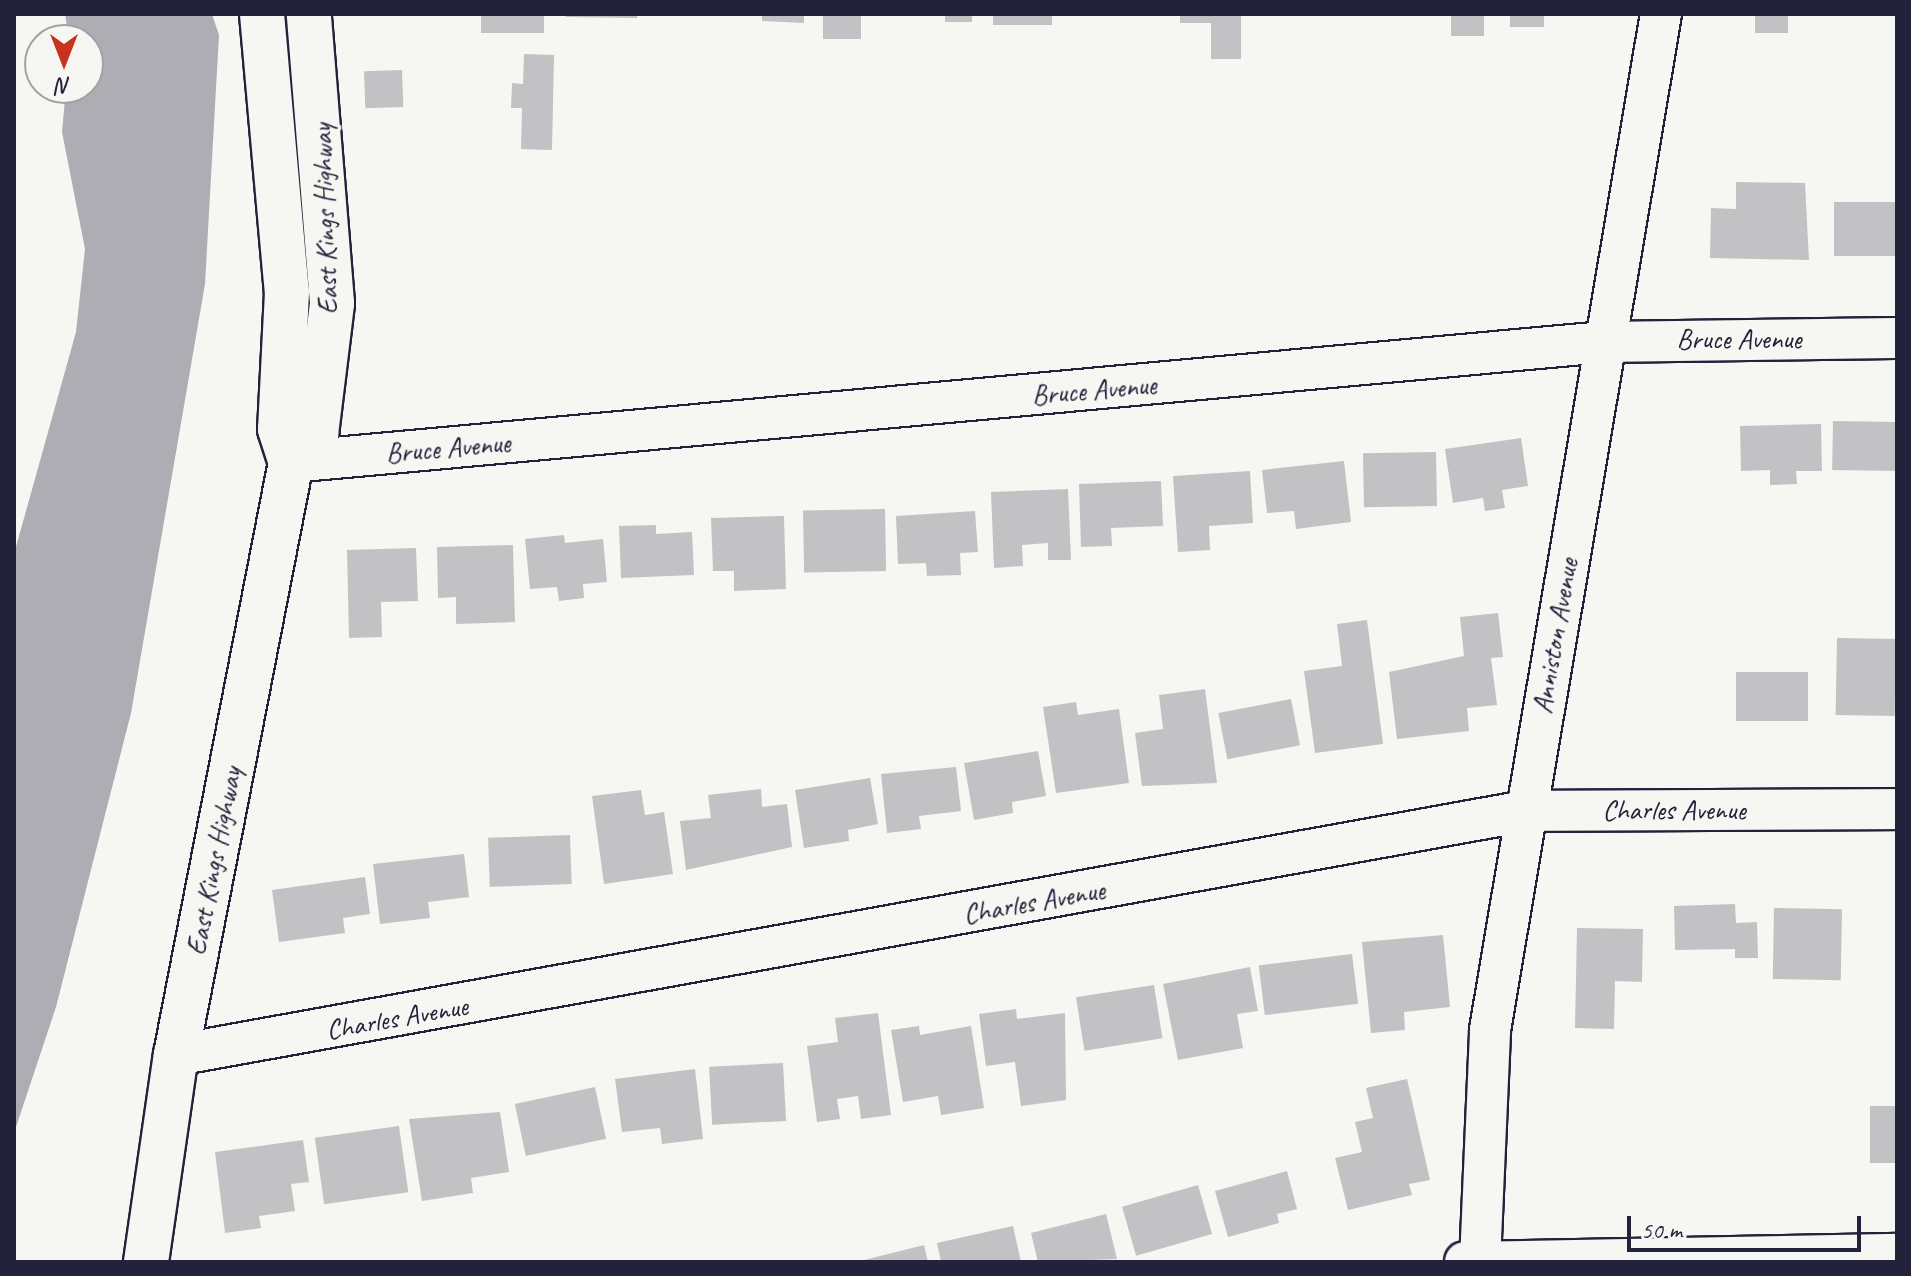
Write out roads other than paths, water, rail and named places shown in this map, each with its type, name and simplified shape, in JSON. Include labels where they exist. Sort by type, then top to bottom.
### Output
[{"type":"main road","name":"East Kings Highway","points":[[146,1262],[176,1055],[291,462],[280,429],[287,292],[262,14]]},
{"type":"main road","name":"East Kings Highway","points":[[291,462],[316,434],[332,303],[309,14]]},
{"type":"street","name":"Anniston Avenue","points":[[1475,1261],[1489,1043],[1661,14]]},
{"type":"street","name":"Bruce Avenue","points":[[291,462],[1605,342],[1897,338]]},
{"type":"street","name":"Charles Avenue","points":[[176,1055],[1526,811],[1897,809]]},
{"type":"street","points":[[1475,1261],[1897,1254]]}]
